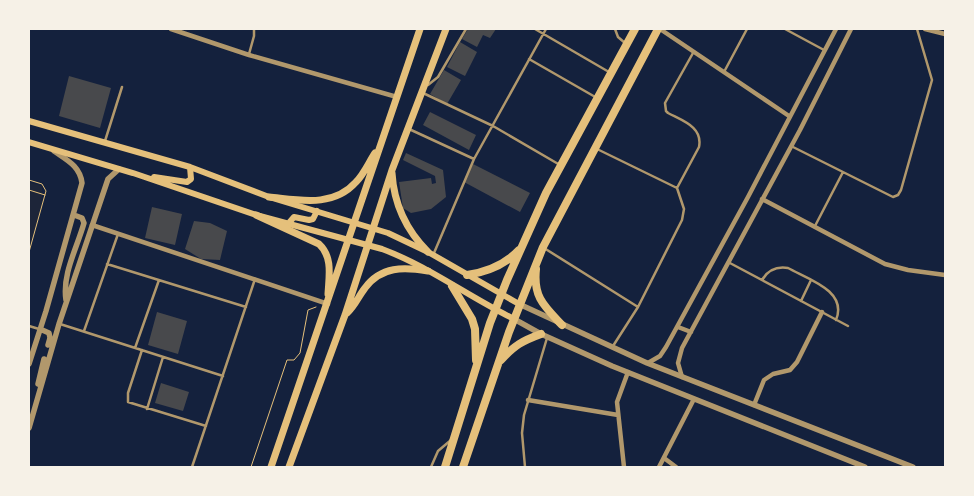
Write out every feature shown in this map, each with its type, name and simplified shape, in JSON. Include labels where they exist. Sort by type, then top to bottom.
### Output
[{"type":"highway","points":[[445,467],[495,310],[546,193],[635,29]]},
{"type":"highway","points":[[463,467],[498,363],[542,247],[659,29]]},
{"type":"highway","points":[[467,275],[495,267],[506,261],[524,245]]},
{"type":"highway","points":[[537,259],[536,285],[540,300],[562,325]]},
{"type":"highway","points":[[452,286],[472,319],[475,329],[477,365]]},
{"type":"highway","points":[[498,363],[514,346],[525,340],[544,336]]},
{"type":"main road","points":[[271,467],[420,29]]},
{"type":"main road","points":[[289,467],[344,315],[392,170],[446,29]]},
{"type":"main road","points":[[29,121],[190,167],[268,197],[388,233],[431,254],[520,304]]},
{"type":"main road","points":[[268,197],[322,201],[340,195],[357,181],[384,137]]},
{"type":"main road","points":[[29,142],[133,173],[256,215],[367,245],[400,256],[514,319]]},
{"type":"main road","points":[[133,173],[187,182],[191,179],[190,167]]},
{"type":"main road","points":[[392,170],[394,192],[400,213],[412,234],[431,254]]},
{"type":"main road","points":[[288,224],[294,217],[313,220],[318,211]]},
{"type":"main road","points":[[256,215],[323,248],[329,268],[328,304]]},
{"type":"main road","points":[[344,315],[356,304],[368,283],[381,273],[400,268],[428,271]]},
{"type":"street","points":[[171,29],[249,55],[398,97]]},
{"type":"street","points":[[659,29],[789,116]]},
{"type":"street","points":[[647,363],[660,356],[678,327],[836,29]]},
{"type":"street","points":[[682,377],[678,358],[851,29]]},
{"type":"street","points":[[925,29],[945,34]]},
{"type":"street","points":[[29,364],[82,183],[78,168],[53,150]]},
{"type":"street","points":[[29,428],[59,324],[92,225],[108,179],[119,169]]},
{"type":"street","points":[[762,199],[885,264],[908,270],[945,275]]},
{"type":"street","points":[[66,302],[66,280],[84,224],[82,218],[74,215]]},
{"type":"street","points":[[92,225],[328,304]]},
{"type":"street","points":[[520,304],[647,363],[913,467]]},
{"type":"street","points":[[754,405],[764,380],[773,374],[790,370],[797,362],[822,312]]},
{"type":"street","points":[[514,319],[544,336],[628,372],[865,467]]},
{"type":"street","points":[[678,327],[691,332]]},
{"type":"street","points":[[38,393],[39,376],[50,338],[48,332],[40,329]]},
{"type":"street","points":[[624,467],[618,415],[618,396],[628,372]]},
{"type":"street","points":[[659,467],[694,398]]},
{"type":"street","points":[[528,400],[618,415]]},
{"type":"street","points":[[664,458],[676,467]]},
{"type":"lane","points":[[249,55],[254,29]]},
{"type":"lane","points":[[466,29],[438,77],[422,91],[493,126],[561,165]]},
{"type":"lane","points":[[535,29],[611,73]]},
{"type":"lane","points":[[431,254],[474,159],[546,29]]},
{"type":"lane","points":[[615,29],[618,37],[627,44]]},
{"type":"lane","points":[[724,72],[747,29]]},
{"type":"lane","points":[[785,29],[824,50]]},
{"type":"lane","points":[[791,146],[893,197],[898,195],[932,80],[918,29]]},
{"type":"lane","points":[[677,188],[699,147],[700,141],[697,131],[668,113],[665,104],[694,52]]},
{"type":"lane","points":[[529,59],[597,98]]},
{"type":"lane","points":[[104,143],[122,87]]},
{"type":"lane","points":[[408,128],[474,159]]},
{"type":"lane","points":[[595,148],[677,188],[684,209],[684,214],[638,307],[612,348]]},
{"type":"lane","points":[[814,227],[843,172]]},
{"type":"lane","points":[[84,332],[118,234]]},
{"type":"lane","points":[[542,247],[638,307]]},
{"type":"lane","points":[[728,262],[848,326]]},
{"type":"lane","points":[[108,264],[246,307]]},
{"type":"lane","points":[[761,280],[770,270],[782,267],[788,268],[811,280],[835,296],[839,308],[836,320]]},
{"type":"lane","points":[[192,467],[255,279]]},
{"type":"lane","points":[[134,348],[159,280]]},
{"type":"lane","points":[[801,301],[811,280]]},
{"type":"lane","points":[[59,324],[223,376]]},
{"type":"lane","points":[[29,326],[40,329]]},
{"type":"lane","points":[[525,467],[522,433],[524,415],[544,336]]},
{"type":"lane","points":[[142,350],[127,398],[128,402],[206,426]]},
{"type":"lane","points":[[147,409],[163,357]]},
{"type":"lane","points":[[431,467],[438,451],[454,438]]},
{"type":"path","points":[[29,180],[42,184],[46,191],[29,252]]},
{"type":"path","points":[[29,190],[45,195]]},
{"type":"path","points":[[251,467],[287,360],[294,360],[300,353],[308,310],[328,304]]},
{"type":"shaded area","points":[[29,182],[42,186],[42,202],[29,248]]},
{"type":"building","points":[[468,29],[496,29],[490,38],[483,35],[477,47],[462,39]]},
{"type":"building","points":[[460,42],[477,52],[465,76],[447,67]]},
{"type":"building","points":[[444,70],[461,80],[447,104],[430,94]]},
{"type":"building","points":[[69,76],[111,88],[100,128],[59,116]]},
{"type":"building","points":[[430,112],[476,135],[469,150],[423,125]]},
{"type":"building","points":[[406,153],[443,170],[446,197],[431,209],[411,213],[403,208],[399,182],[431,178],[432,184],[436,183],[435,176],[403,160]]},
{"type":"building","points":[[473,164],[530,193],[520,212],[464,182]]},
{"type":"building","points":[[152,207],[182,214],[175,245],[145,238]]},
{"type":"building","points":[[194,221],[210,223],[227,231],[220,260],[201,259],[185,249]]},
{"type":"building","points":[[157,312],[187,321],[178,354],[148,345]]},
{"type":"building","points":[[161,383],[189,392],[183,411],[155,403]]}]
